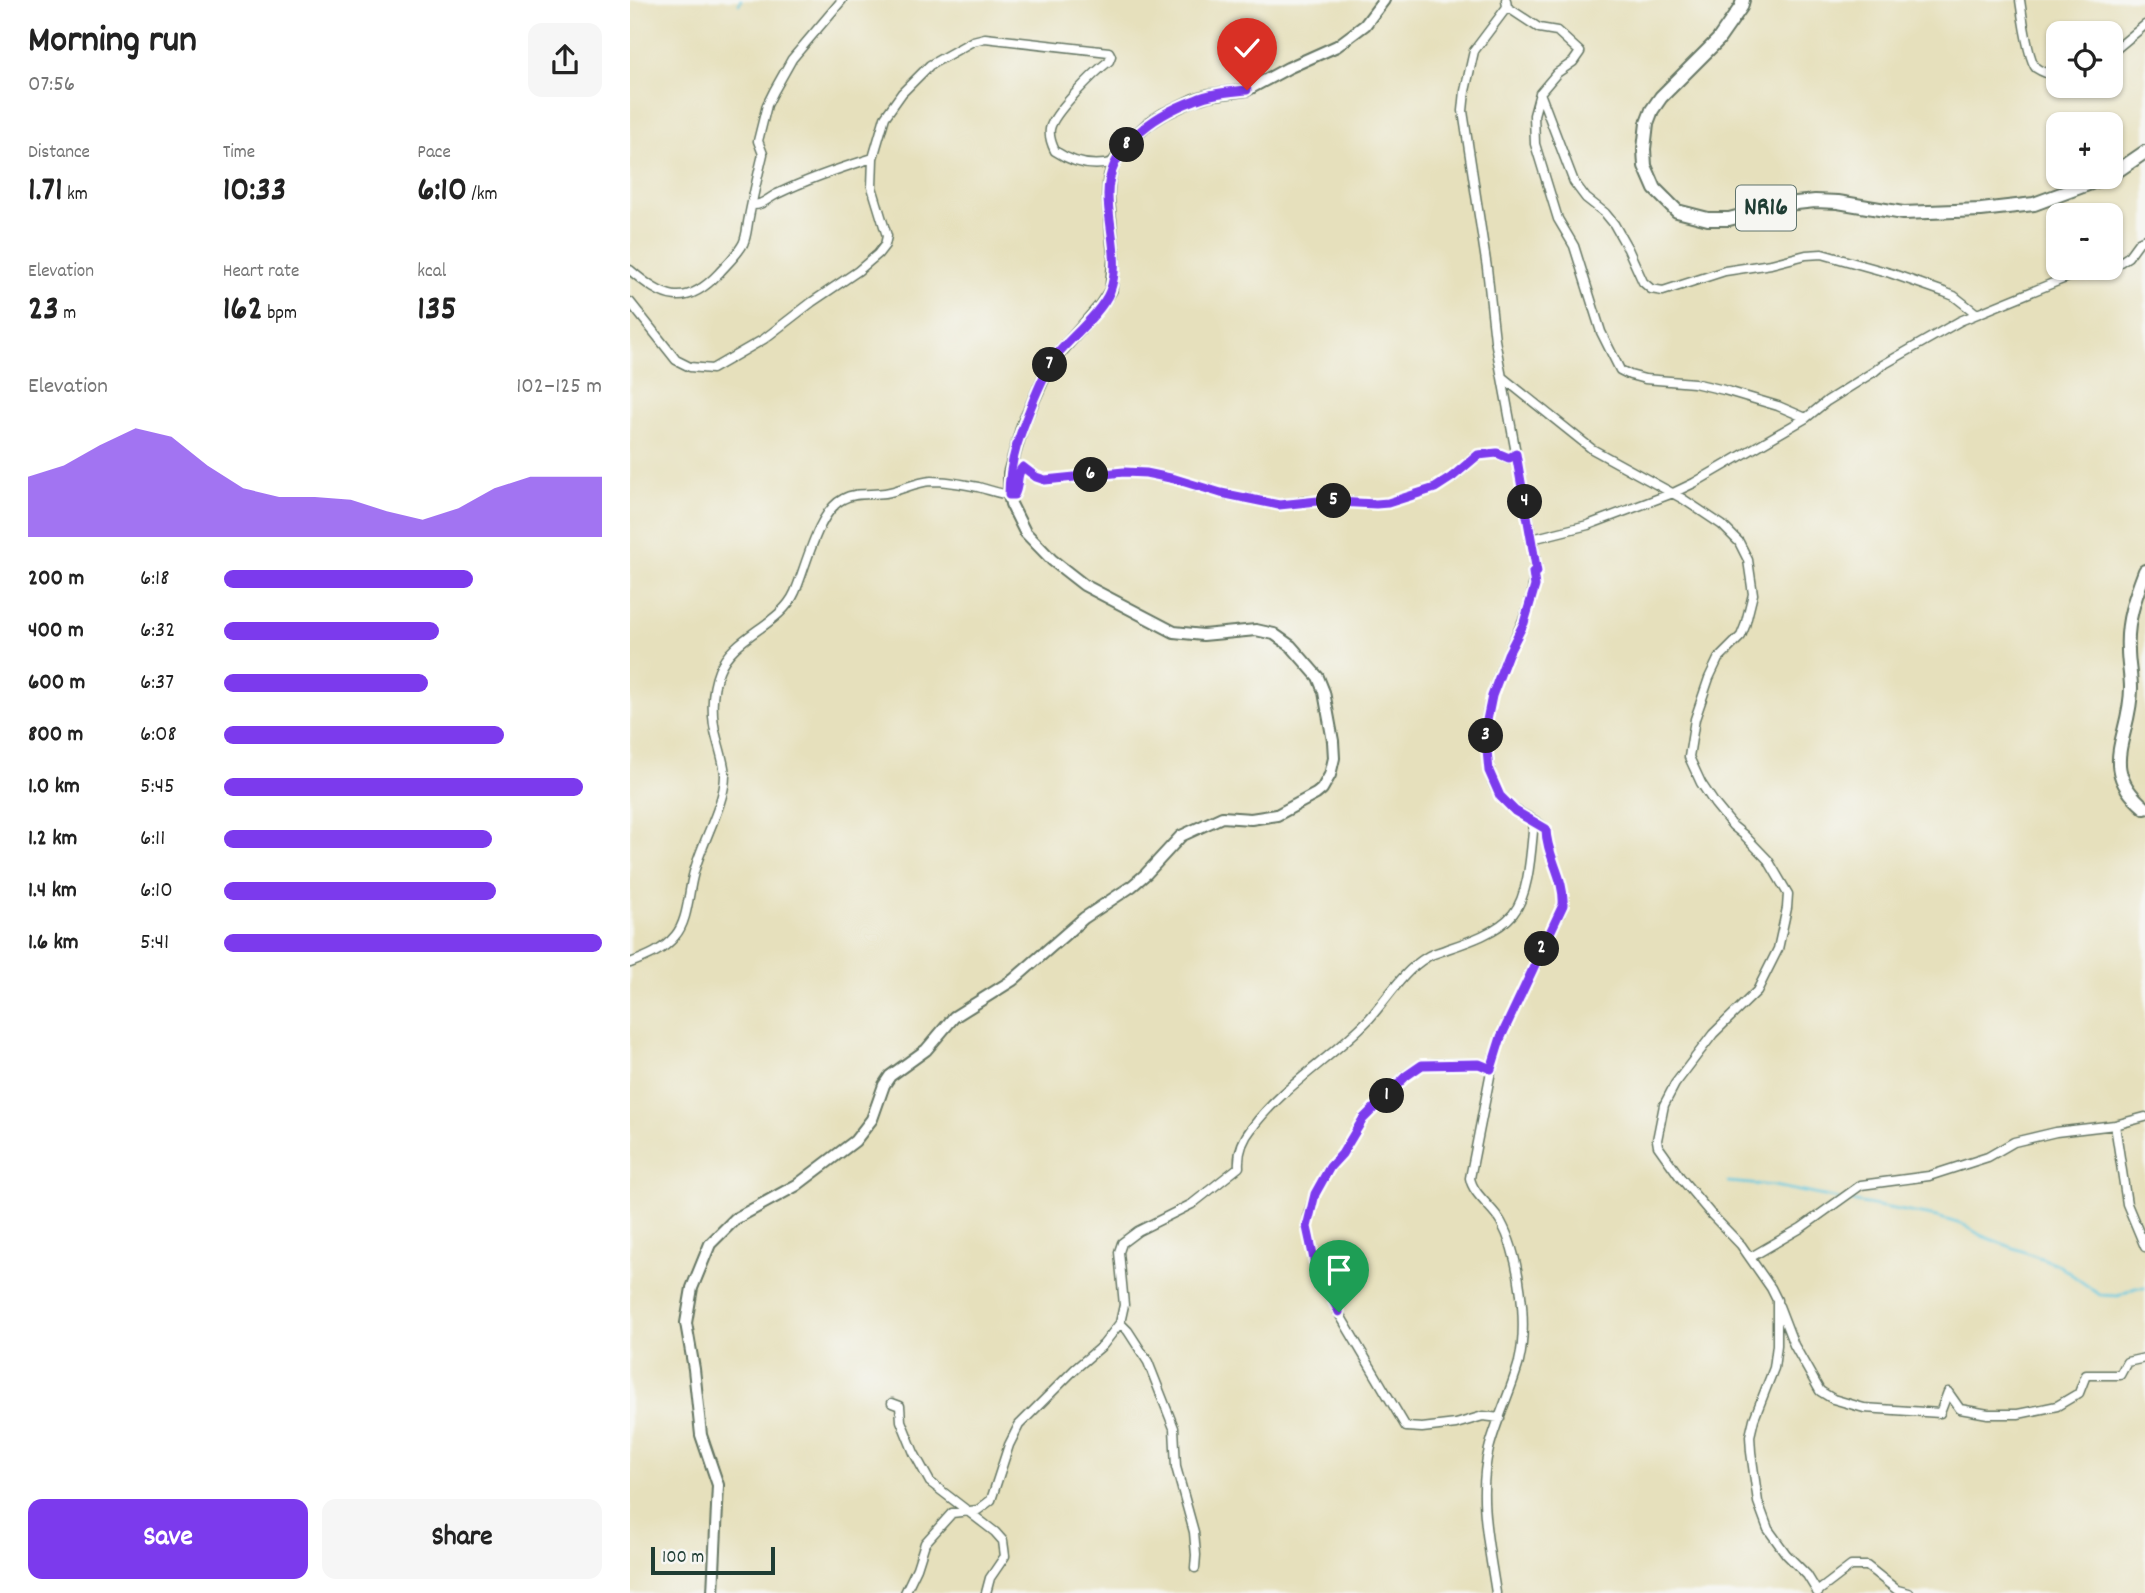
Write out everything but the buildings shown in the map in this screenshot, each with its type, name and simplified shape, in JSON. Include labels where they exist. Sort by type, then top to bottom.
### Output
[{"type":"main road","points":[[713,1593],[718,1485],[701,1435],[686,1323],[692,1287],[710,1244],[735,1219],[797,1185],[855,1141],[872,1119],[890,1076],[926,1050],[954,1017],[1013,980],[1084,918],[1132,886],[1181,836],[1222,817],[1251,819],[1284,812],[1322,789],[1333,766],[1332,734],[1321,683],[1291,646],[1275,634],[1256,630],[1203,635],[1166,630],[1084,585],[1052,560],[1025,532],[1009,495],[1009,472],[1023,424],[1058,353],[1111,290],[1114,258],[1108,195],[1114,162],[1142,129],[1164,114],[1209,95],[1247,90],[1325,52],[1365,25],[1384,0]]},
{"type":"main road","name":"NR16","points":[[1743,0],[1718,40],[1661,97],[1647,123],[1645,166],[1655,188],[1677,211],[1708,219],[1729,219],[1787,204],[1815,201],[1838,202],[1903,213],[1982,210],[2034,204],[2074,189]]},
{"type":"main road","name":"NR16","points":[[2123,167],[2145,152]]},
{"type":"main road","points":[[2145,571],[2134,599],[2129,624],[2131,688],[2118,758],[2123,782],[2145,808]]},
{"type":"street","points":[[630,271],[647,284],[664,292],[682,296],[694,294],[711,281],[743,244],[763,153],[758,141],[767,105],[792,59],[842,0]]},
{"type":"street","points":[[2020,0],[2030,60],[2036,68],[2046,73]]},
{"type":"street","points":[[1496,1593],[1488,1550],[1485,1478],[1489,1448],[1523,1346],[1524,1320],[1507,1236],[1493,1209],[1473,1187],[1471,1179],[1491,1069],[1501,1037],[1563,905],[1563,890],[1551,856],[1546,829],[1511,808],[1500,796],[1489,771],[1485,730],[1492,696],[1508,654],[1524,623],[1535,586],[1533,572],[1537,572],[1495,340],[1463,103],[1474,51],[1507,3],[1533,25],[1557,31],[1580,51],[1573,62],[1557,73],[1540,93],[1534,115],[1538,153],[1558,219],[1574,246],[1601,332],[1620,370],[1645,379],[1679,381],[1724,390],[1778,406],[1806,418]]},
{"type":"street","points":[[2123,43],[2145,25]]},
{"type":"street","points":[[630,302],[680,363],[707,370],[725,363],[764,339],[858,271],[878,254],[887,236],[872,187],[873,158],[885,117],[930,65],[973,41],[985,38],[1109,52],[1109,61],[1077,91],[1056,117],[1049,133],[1055,151],[1070,159],[1102,166],[1114,162]]},
{"type":"street","points":[[1540,93],[1574,182],[1586,198],[1614,224],[1643,282],[1651,289],[1663,291],[1725,271],[1822,254],[1891,273],[1944,292],[1954,296],[1977,314]]},
{"type":"street","points":[[752,205],[761,204],[833,170],[873,158]]},
{"type":"street","points":[[1532,539],[1588,525],[1673,494],[1806,418],[1881,366],[1947,328],[2077,274],[2108,270],[2128,257],[2139,242],[2145,239]]},
{"type":"street","points":[[1502,377],[1592,449],[1722,525],[1739,542],[1748,560],[1753,594],[1741,636],[1718,659],[1702,694],[1690,739],[1689,757],[1705,791],[1733,826],[1768,860],[1788,894],[1787,908],[1778,948],[1757,991],[1713,1034],[1675,1084],[1664,1105],[1657,1140],[1679,1177],[1751,1257],[1777,1300],[1794,1345],[1820,1391],[1833,1399],[1864,1408],[1940,1413],[1948,1392],[1960,1409],[1987,1414],[2018,1415],[2057,1406],[2079,1393],[2086,1375],[2120,1375],[2127,1362],[2145,1358]]},
{"type":"street","points":[[630,962],[657,952],[671,942],[682,925],[695,867],[723,787],[723,762],[715,735],[713,711],[717,678],[723,662],[748,636],[781,612],[791,601],[816,536],[834,505],[847,497],[886,493],[933,481],[1014,495],[1019,470],[1023,467],[1045,480],[1124,472],[1151,473],[1221,493],[1279,505],[1308,501],[1388,503],[1445,483],[1478,455],[1497,453],[1509,458],[1516,454]]},
{"type":"street","points":[[905,1593],[931,1535],[952,1513],[978,1510],[993,1496],[1009,1445],[1019,1425],[1103,1345],[1121,1324],[1124,1305],[1119,1252],[1122,1243],[1138,1231],[1192,1204],[1239,1167],[1238,1153],[1250,1129],[1282,1095],[1369,1018],[1408,972],[1428,956],[1480,935],[1506,920],[1514,912],[1523,893],[1534,821]]},
{"type":"street","points":[[1491,1069],[1479,1064],[1437,1063],[1422,1065],[1406,1076],[1363,1119],[1342,1154],[1330,1167],[1315,1194],[1307,1227],[1315,1264],[1341,1317],[1406,1427],[1422,1428],[1483,1416],[1500,1418]]},
{"type":"street","points":[[1751,1257],[1801,1228],[1861,1185],[1929,1176],[1988,1157],[2014,1142],[2056,1132],[2115,1125],[2145,1117]]},
{"type":"street","points":[[2115,1125],[2127,1204],[2145,1247]]},
{"type":"street","points":[[1777,1300],[1774,1368],[1750,1436],[1758,1502],[1768,1529],[1818,1592],[1850,1566],[1867,1566],[1897,1590],[1909,1593]]},
{"type":"street","points":[[1121,1324],[1148,1362],[1174,1429],[1176,1467],[1194,1532],[1195,1568]]},
{"type":"street","points":[[892,1404],[900,1406],[901,1421],[923,1472],[939,1491],[995,1532],[1003,1543],[1005,1556],[990,1578],[986,1593]]},
{"type":"waterway","points":[[739,4],[741,0]]},
{"type":"waterway","points":[[1728,1182],[1774,1186],[1839,1199]]},
{"type":"waterway","points":[[1845,1200],[1937,1217],[1964,1225],[1982,1236],[2057,1264],[2100,1295],[2118,1296],[2135,1288],[2145,1288]]},
{"type":"route","points":[[1247,90],[1209,95],[1164,114],[1142,129],[1114,162],[1108,195],[1114,258],[1111,290],[1058,353],[1038,389],[1012,458],[1009,495],[1014,495],[1017,490],[1019,470],[1023,467],[1032,475],[1045,480],[1124,472],[1151,473],[1221,493],[1279,505],[1308,501],[1388,503],[1445,483],[1478,455],[1497,453],[1509,458],[1516,454],[1537,572],[1533,572],[1535,586],[1524,623],[1516,634],[1492,696],[1485,730],[1488,766],[1500,796],[1511,808],[1546,829],[1551,856],[1563,890],[1563,905],[1501,1037],[1491,1069],[1479,1064],[1437,1063],[1422,1065],[1406,1076],[1363,1119],[1315,1194],[1307,1227],[1310,1245],[1315,1264],[1339,1312]]}]
